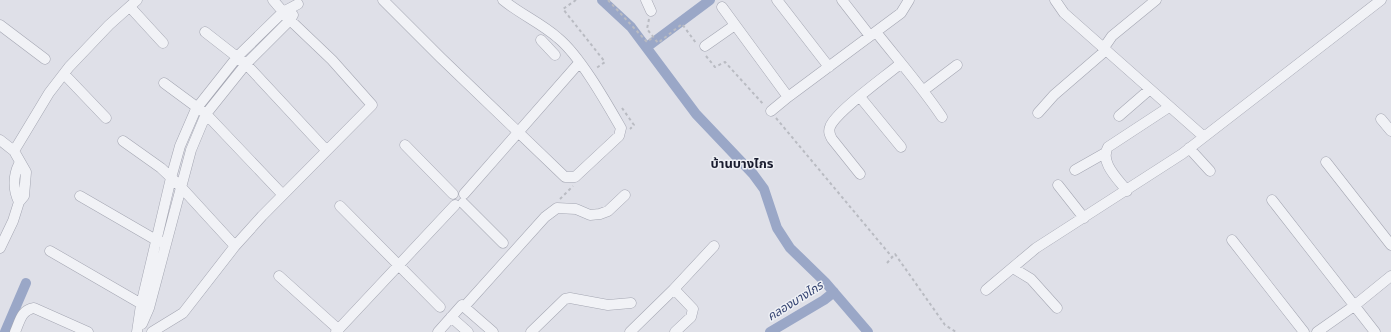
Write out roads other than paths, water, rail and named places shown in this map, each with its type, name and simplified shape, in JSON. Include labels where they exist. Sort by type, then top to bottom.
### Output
[{"type":"street","points":[[152,332],[183,313],[235,246],[282,194],[372,105],[332,60],[287,16],[273,0]]},
{"type":"street","points":[[383,0],[517,133],[565,177],[575,177],[619,136],[621,128],[579,63],[562,42],[547,30],[502,0]]},
{"type":"street","points":[[646,0],[651,10]]},
{"type":"street","points":[[777,0],[829,67]]},
{"type":"street","points":[[842,0],[924,90],[942,117]]},
{"type":"street","points":[[1055,0],[1064,14],[1169,108],[1203,136]]},
{"type":"street","points":[[1038,113],[1054,95],[1104,50],[1112,36],[1156,0]]},
{"type":"street","points":[[986,290],[1014,268],[1031,251],[1127,191],[1189,148],[1381,0]]},
{"type":"street","points":[[770,111],[901,13],[907,1]]},
{"type":"street","points":[[137,332],[166,243],[180,186],[191,150],[206,114],[246,64],[300,2]]},
{"type":"street","points":[[14,152],[49,93],[64,74],[108,25],[133,3],[163,43]]},
{"type":"street","points":[[722,7],[788,97]]},
{"type":"street","points":[[145,306],[156,240],[180,146],[196,109],[238,56],[287,16]]},
{"type":"street","points":[[0,25],[45,59]]},
{"type":"street","points":[[704,50],[735,25]]},
{"type":"street","points":[[547,30],[539,43],[555,56]]},
{"type":"street","points":[[205,32],[238,56],[326,150]]},
{"type":"street","points":[[279,276],[337,331],[461,201],[517,133],[579,63]]},
{"type":"street","points":[[860,174],[829,134],[830,128],[833,121],[900,64]]},
{"type":"street","points":[[924,90],[957,65]]},
{"type":"street","points":[[64,74],[106,118]]},
{"type":"street","points":[[164,84],[196,109],[206,114],[282,194]]},
{"type":"street","points":[[1119,116],[1149,90]]},
{"type":"street","points":[[860,97],[901,147]]},
{"type":"street","points":[[1127,191],[1106,162],[1105,153],[1108,147],[1169,108]]},
{"type":"street","points":[[1381,119],[1391,131]]},
{"type":"street","points":[[0,140],[14,152],[19,164],[15,173],[15,194],[19,202],[13,221],[0,248]]},
{"type":"street","points":[[123,141],[161,168],[172,178],[235,246]]},
{"type":"street","points":[[404,145],[453,194],[451,200],[461,201],[503,243]]},
{"type":"street","points":[[1189,148],[1210,171]]},
{"type":"street","points":[[1075,170],[1105,153]]},
{"type":"street","points":[[1326,162],[1391,245]]},
{"type":"street","points":[[1058,185],[1084,218]]},
{"type":"street","points":[[440,331],[462,305],[464,307],[545,217],[557,208],[576,209],[590,215],[600,214],[608,211],[625,195]]},
{"type":"street","points":[[80,196],[156,240],[166,243]]},
{"type":"street","points":[[1272,200],[1374,332]]},
{"type":"street","points":[[340,206],[440,307]]},
{"type":"street","points":[[1232,240],[1304,332]]},
{"type":"street","points":[[630,332],[674,289],[714,246]]},
{"type":"street","points":[[50,251],[145,306]]},
{"type":"street","points":[[1014,268],[1031,279],[1057,308]]},
{"type":"street","points":[[1317,332],[1354,306],[1391,276]]},
{"type":"street","points":[[674,289],[693,309],[691,317],[675,332]]},
{"type":"street","points":[[531,332],[565,299],[570,298],[608,306],[631,303]]},
{"type":"street","points":[[464,307],[493,332]]},
{"type":"street","points":[[15,332],[24,312],[28,309],[34,308],[88,332]]},
{"type":"street","points":[[451,317],[468,332]]},
{"type":"waterway","points":[[602,0],[631,27],[696,114],[753,174],[764,189],[777,228],[790,248],[825,282],[868,332]]},
{"type":"waterway","points":[[647,47],[710,0]]},
{"type":"waterway","points":[[5,332],[26,283]]},
{"type":"waterway","name":"คลองบางไกร","points":[[770,332],[824,300],[834,292]]},
{"type":"district","name":"บ้านบางไกร","points":[[742,163]]}]
